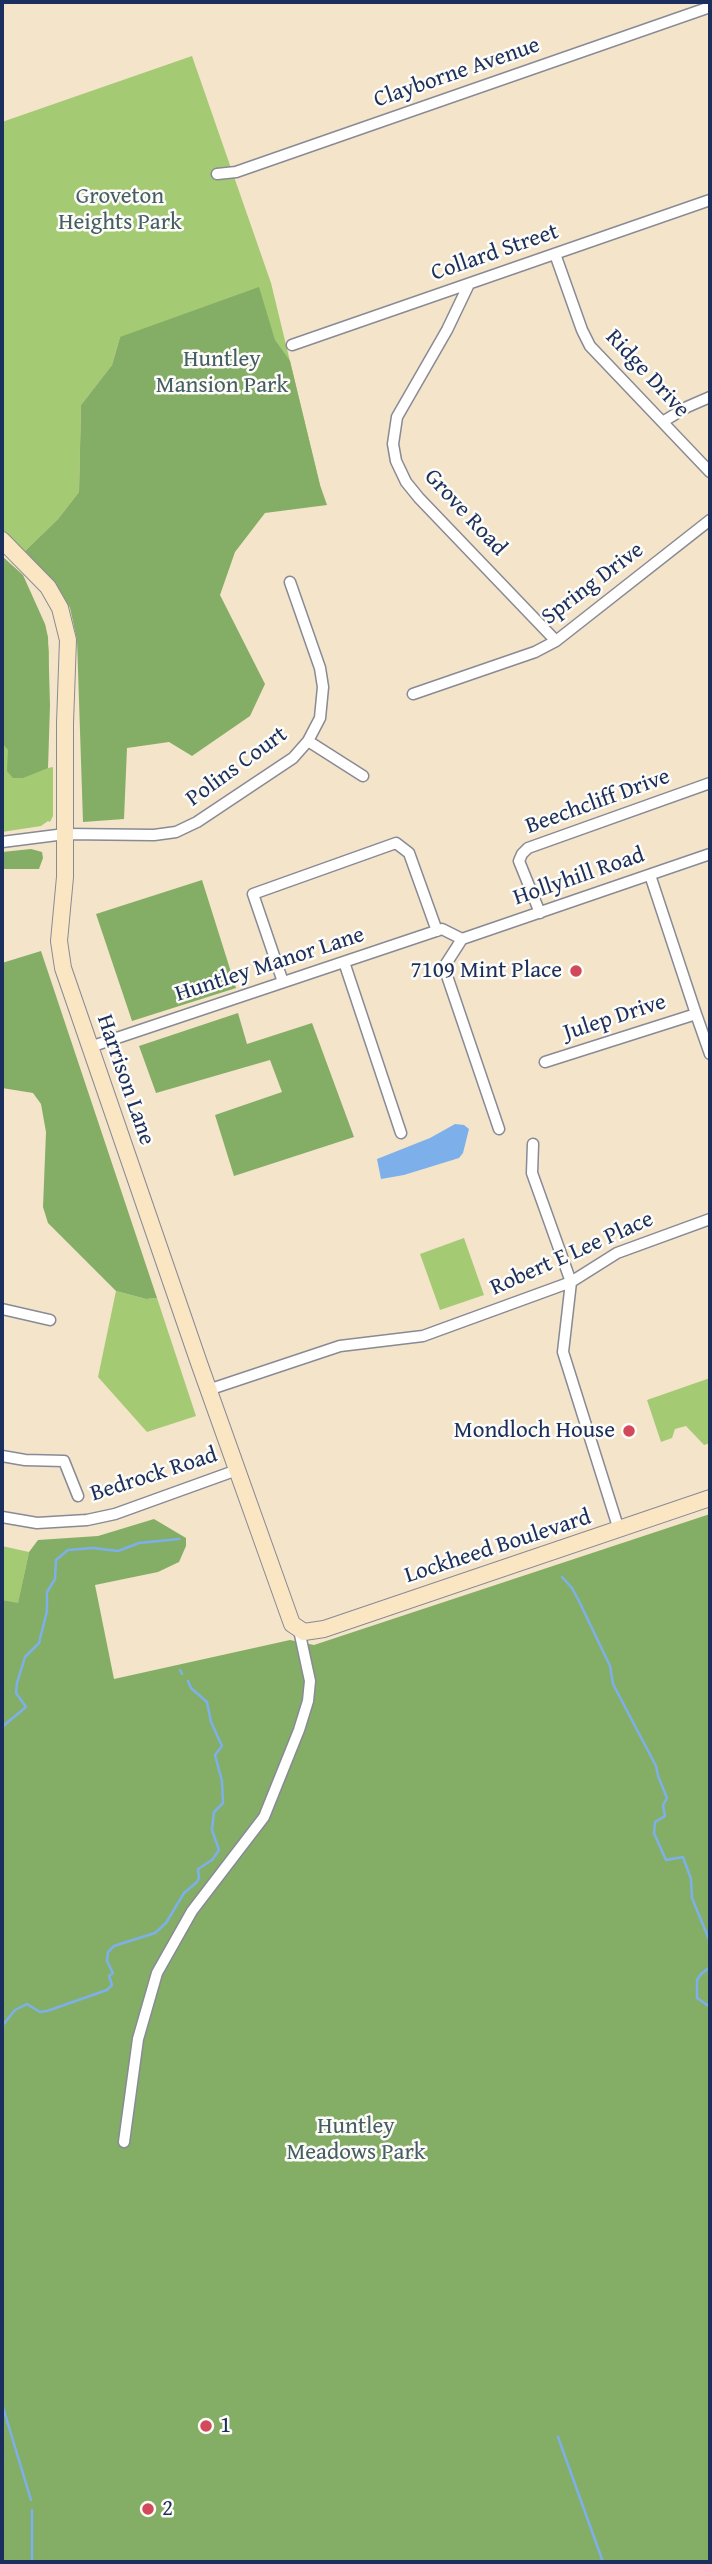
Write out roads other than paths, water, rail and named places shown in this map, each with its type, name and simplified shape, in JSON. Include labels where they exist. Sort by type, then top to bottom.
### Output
[{"type":"street","name":"Clayborne Avenue","points":[[217,174],[236,172],[710,7]]},
{"type":"street","name":"Collard Street","points":[[292,345],[710,200]]},
{"type":"street","name":"Ridge Drive","points":[[555,254],[590,346],[710,472]]},
{"type":"street","name":"Grove Road","points":[[469,284],[447,330],[397,417],[393,444],[396,461],[406,482],[419,498],[556,641]]},
{"type":"street","points":[[664,421],[710,397]]},
{"type":"street","name":"Spring Drive","points":[[413,694],[535,652],[556,641],[710,520]]},
{"type":"street","name":"Harrison Lane","points":[[2,540],[48,587],[60,608],[66,628],[68,654],[65,877],[59,922],[60,955],[208,1390],[289,1618],[299,1630]]},
{"type":"street","name":"Polins Court","points":[[2,842],[65,835],[154,835],[176,832],[197,822],[293,758],[308,741],[322,709],[323,678],[290,582]]},
{"type":"street","points":[[308,741],[363,776]]},
{"type":"street","name":"Beechcliff Drive","points":[[540,913],[519,861],[528,848],[710,783]]},
{"type":"street","points":[[283,982],[253,894],[396,843],[410,853],[436,931],[442,929],[462,939],[444,967],[499,1129]]},
{"type":"street","name":"Hollyhill Road","points":[[462,939],[710,854]]},
{"type":"street","points":[[650,875],[696,1014]]},
{"type":"street","name":"Huntley Manor Lane","points":[[90,1047],[436,931]]},
{"type":"street","points":[[344,962],[401,1133]]},
{"type":"street","name":"Julep Drive","points":[[545,1062],[696,1014],[710,1054]]},
{"type":"street","points":[[533,1144],[532,1173],[570,1282],[563,1352],[619,1530]]},
{"type":"street","name":"Robert E Lee Place","points":[[208,1390],[340,1346],[423,1336],[570,1282],[617,1253],[710,1219]]},
{"type":"street","points":[[2,1309],[50,1320]]},
{"type":"street","points":[[2,1456],[25,1460],[64,1461],[78,1496]]},
{"type":"street","name":"Bedrock Road","points":[[2,1517],[37,1522],[87,1520],[116,1514],[237,1470]]},
{"type":"street","name":"Lockheed Boulevard","points":[[299,1630],[309,1633],[324,1629],[710,1498]]},
{"type":"street","points":[[124,2142],[138,2039],[158,1973],[192,1911],[264,1817],[299,1730],[308,1701],[310,1681],[299,1630]]},
{"type":"water","points":[[455,1124],[469,1129],[463,1153],[459,1158],[404,1175],[381,1179],[377,1159],[430,1138]]},
{"type":"waterway","points":[[2,1727],[26,1707],[16,1693],[17,1683],[25,1657],[39,1643],[47,1611],[47,1592],[55,1579],[56,1560],[68,1550],[93,1548],[118,1551],[139,1543],[179,1539]]},
{"type":"waterway","points":[[562,1577],[579,1601],[610,1666],[613,1684],[656,1766],[667,1798],[663,1805],[665,1816],[655,1822],[654,1833],[666,1860],[683,1857],[691,1879],[692,1898],[710,1942]]},
{"type":"waterway","points":[[180,1670],[182,1674]]},
{"type":"waterway","points":[[2,2026],[15,2010],[27,2004],[40,2012],[47,2011],[107,1990],[112,1985],[109,1976],[113,1973],[107,1961],[108,1952],[114,1946],[155,1933],[166,1923],[184,1893],[197,1882],[198,1869],[212,1860],[219,1850],[212,1830],[214,1812],[223,1803],[222,1781],[215,1755],[222,1746],[211,1722],[207,1702],[191,1688],[188,1681]]},
{"type":"waterway","points":[[710,1967],[697,1980],[697,1998],[710,2007]]},
{"type":"waterway","points":[[2,2404],[31,2500]]},
{"type":"waterway","points":[[558,2437],[603,2562]]},
{"type":"waterway","points":[[32,2510],[32,2562]]},
{"type":"place","name":"7109 Mint Place","points":[[576,971]]},
{"type":"place","name":"Mondloch House","points":[[629,1431]]},
{"type":"place","name":"1","points":[[206,2426]]},
{"type":"place","name":"2","points":[[148,2509]]},
{"type":"park label","name":"Groveton Heights Park","points":[[120,210]]},
{"type":"park label","name":"Huntley Mansion Park","points":[[222,373]]},
{"type":"park label","name":"Huntley Meadows Park","points":[[356,2140]]}]
